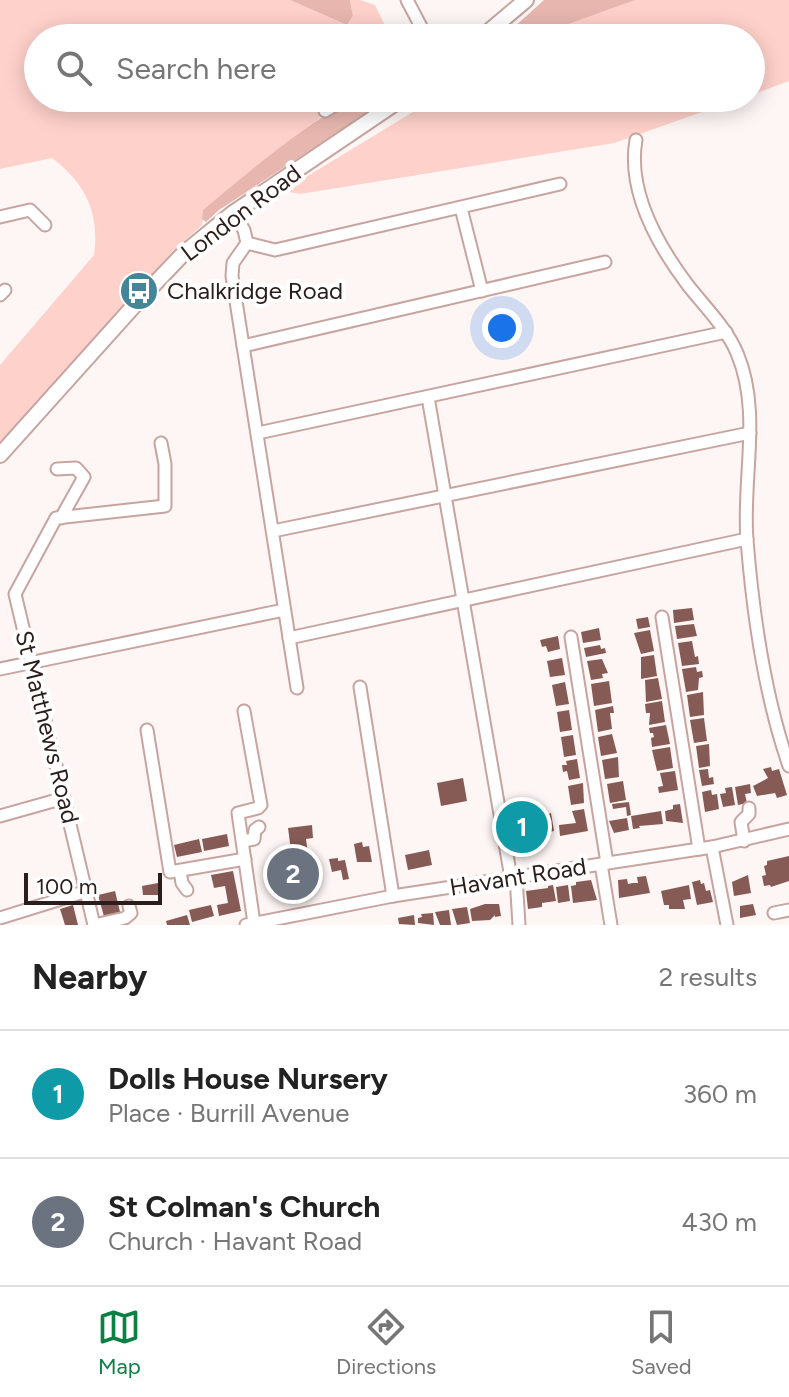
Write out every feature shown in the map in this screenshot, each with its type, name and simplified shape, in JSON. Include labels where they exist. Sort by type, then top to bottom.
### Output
[{"type":"main road","points":[[498,24],[526,0]]},
{"type":"main road","name":"London Road","points":[[0,455],[183,254],[233,213],[382,112]]},
{"type":"street","points":[[407,0],[420,24]]},
{"type":"street","points":[[636,140],[633,160],[635,179],[657,239],[686,283],[726,332],[738,353],[745,378],[750,433],[746,486],[747,539],[768,690],[789,766]]},
{"type":"street","points":[[633,160],[648,154]]},
{"type":"street","points":[[247,243],[275,250],[560,184]]},
{"type":"street","points":[[0,217],[30,206],[45,225]]},
{"type":"street","points":[[461,208],[482,291]]},
{"type":"street","points":[[233,213],[244,230],[247,243],[233,263],[232,276],[297,688]]},
{"type":"street","points":[[243,346],[605,262]]},
{"type":"street","points":[[258,433],[726,332]]},
{"type":"street","points":[[428,397],[519,925]]},
{"type":"street","points":[[273,531],[750,433]]},
{"type":"street","points":[[61,518],[165,506],[165,464],[161,443]]},
{"type":"street","name":"St Matthews Road","points":[[57,469],[76,468],[84,477],[61,518],[56,518],[15,594],[94,925]]},
{"type":"street","points":[[289,638],[747,539]]},
{"type":"street","points":[[0,669],[284,610]]},
{"type":"street","points":[[662,617],[706,848],[727,925]]},
{"type":"street","points":[[571,637],[611,925]]},
{"type":"street","points":[[360,687],[393,896]]},
{"type":"street","points":[[244,711],[261,805],[238,813],[250,924]]},
{"type":"street","points":[[147,730],[168,870],[172,873],[245,859]]},
{"type":"street","points":[[0,816],[64,798]]},
{"type":"street","points":[[744,841],[741,822],[749,814],[749,808]]},
{"type":"street","points":[[243,841],[254,839],[255,830],[259,827]]},
{"type":"street","name":"Havant Road","points":[[250,924],[393,896],[706,848],[789,829]]},
{"type":"street","points":[[180,871],[187,890]]},
{"type":"street","points":[[0,918],[87,891]]},
{"type":"street","points":[[94,925],[125,918],[131,913],[129,906]]},
{"type":"street","points":[[774,913],[789,910]]},
{"type":"shaded area","points":[[0,0],[290,0],[345,24],[24,24],[24,112],[326,112],[204,210],[202,225],[172,252],[0,442],[0,365],[94,255],[95,225],[81,188],[52,158],[0,169]]},
{"type":"shaded area","points":[[290,0],[350,0],[353,16],[345,24]]},
{"type":"shaded area","points":[[350,0],[375,5],[384,24],[348,24],[353,16]]},
{"type":"shaded area","points":[[544,0],[635,0],[568,24],[517,24]]},
{"type":"shaded area","points":[[552,0],[789,0],[789,81],[765,90],[765,24],[525,24]]},
{"type":"shaded area","points":[[331,112],[369,112],[219,210],[206,222],[202,219],[203,210]]},
{"type":"shaded area","points":[[413,112],[702,112],[614,143],[300,194],[283,191]]},
{"type":"building","points":[[692,608],[694,620],[674,623],[673,610]]},
{"type":"building","points":[[648,617],[650,627],[638,629],[636,619]]},
{"type":"building","points":[[694,624],[697,636],[677,639],[675,626]]},
{"type":"building","points":[[599,628],[601,640],[583,643],[581,632]]},
{"type":"building","points":[[650,630],[654,651],[641,654],[634,633]]},
{"type":"building","points":[[558,636],[560,649],[548,652],[546,646],[542,647],[540,640]]},
{"type":"building","points":[[692,641],[699,664],[682,666],[678,643]]},
{"type":"building","points":[[600,645],[606,653],[586,657],[584,648]]},
{"type":"building","points":[[654,655],[657,676],[641,679],[641,657]]},
{"type":"building","points":[[562,658],[565,675],[550,677],[547,661]]},
{"type":"building","points":[[602,659],[608,673],[602,674],[603,678],[591,680],[587,661]]},
{"type":"building","points":[[696,667],[697,672],[702,671],[703,677],[699,678],[698,690],[686,692],[682,669]]},
{"type":"building","points":[[658,678],[662,699],[646,702],[645,680]]},
{"type":"building","points":[[609,681],[612,703],[594,706],[591,684]]},
{"type":"building","points":[[565,682],[569,704],[556,706],[552,685]]},
{"type":"building","points":[[703,692],[704,715],[690,717],[687,695]]},
{"type":"building","points":[[662,701],[665,722],[649,725],[650,713],[646,713],[645,704]]},
{"type":"building","points":[[613,706],[614,713],[610,713],[612,729],[598,732],[595,710]]},
{"type":"building","points":[[569,710],[572,730],[560,732],[557,712]]},
{"type":"building","points":[[704,718],[707,741],[694,743],[690,720]]},
{"type":"building","points":[[666,725],[670,744],[652,747],[651,738],[654,737],[649,728]]},
{"type":"building","points":[[612,734],[617,753],[601,756],[598,737]]},
{"type":"building","points":[[573,735],[576,755],[564,757],[561,737]]},
{"type":"building","points":[[709,744],[710,766],[699,768],[696,746]]},
{"type":"building","points":[[670,747],[673,768],[657,771],[652,750]]},
{"type":"building","points":[[618,757],[619,777],[605,779],[602,760]]},
{"type":"building","points":[[577,759],[580,778],[569,780],[562,765]]},
{"type":"building","points":[[771,767],[772,771],[779,769],[787,795],[777,798],[775,793],[757,796],[753,786],[768,778],[763,769]]},
{"type":"building","points":[[708,769],[709,778],[713,777],[714,784],[702,786],[699,770]]},
{"type":"building","points":[[675,771],[678,790],[659,793],[658,787],[663,786],[660,773]]},
{"type":"building","points":[[463,778],[467,801],[441,806],[437,783]]},
{"type":"building","points":[[623,781],[626,800],[610,803],[607,784]]},
{"type":"building","points":[[583,783],[584,803],[571,805],[568,786]]},
{"type":"building","points":[[750,784],[751,793],[745,794],[747,803],[738,805],[735,787]]},
{"type":"building","points":[[732,787],[735,805],[723,807],[720,794],[726,793],[725,788]]},
{"type":"building","points":[[711,790],[712,795],[717,794],[719,809],[705,812],[702,792]]},
{"type":"building","points":[[629,802],[631,815],[627,816],[626,807],[613,809],[612,804]]},
{"type":"building","points":[[680,804],[683,823],[666,821],[665,811]]},
{"type":"building","points":[[584,809],[588,831],[560,836],[559,825],[576,823],[572,811]]},
{"type":"building","points":[[661,811],[663,824],[633,829],[631,816]]},
{"type":"building","points":[[551,813],[554,831],[539,834],[537,819]]},
{"type":"building","points":[[627,818],[629,830],[614,833],[609,821]]},
{"type":"building","points":[[531,820],[534,834],[517,837],[511,823]]},
{"type":"building","points":[[312,825],[313,838],[306,839],[311,877],[307,878],[308,885],[299,886],[298,880],[277,885],[275,870],[297,868],[296,861],[303,860],[303,857],[292,858],[288,828]]},
{"type":"building","points":[[227,834],[229,846],[204,851],[202,839]]},
{"type":"building","points":[[199,839],[202,852],[177,857],[174,845]]},
{"type":"building","points":[[362,842],[363,847],[369,846],[372,862],[357,862],[354,844]]},
{"type":"building","points":[[429,850],[432,865],[408,870],[405,855]]},
{"type":"building","points":[[789,856],[789,881],[764,886],[762,876],[766,875],[764,866],[767,861]]},
{"type":"building","points":[[338,858],[338,861],[345,860],[349,879],[343,880],[341,870],[332,872],[329,859]]},
{"type":"building","points":[[233,871],[241,911],[219,916],[217,905],[228,903],[225,886],[214,888],[211,875]]},
{"type":"building","points":[[748,875],[751,893],[734,896],[732,882]]},
{"type":"building","points":[[646,876],[650,893],[619,898],[618,880],[627,879],[628,884],[638,883],[637,877]]},
{"type":"building","points":[[591,880],[597,900],[573,903],[571,886]]},
{"type":"building","points":[[700,880],[706,891],[710,890],[713,902],[697,905],[692,882]]},
{"type":"building","points":[[158,883],[160,895],[143,895],[142,886]]},
{"type":"building","points":[[553,885],[556,901],[528,909],[526,891]]},
{"type":"building","points":[[568,885],[570,901],[558,903],[556,887]]},
{"type":"building","points":[[689,885],[691,899],[683,900],[685,909],[669,909],[669,905],[664,905],[661,891]]},
{"type":"building","points":[[115,891],[121,916],[105,920],[98,895]]},
{"type":"building","points":[[499,904],[501,916],[472,921],[470,909]]},
{"type":"building","points":[[753,904],[756,915],[740,918],[740,906]]},
{"type":"building","points":[[73,905],[78,925],[65,925],[60,909]]},
{"type":"building","points":[[211,905],[214,916],[192,922],[189,910]]},
{"type":"building","points":[[467,907],[470,923],[457,925],[452,909]]},
{"type":"building","points":[[449,910],[451,925],[440,925],[435,912]]},
{"type":"building","points":[[433,913],[434,925],[418,923],[421,914]]},
{"type":"building","points":[[187,915],[190,925],[167,925],[166,921]]},
{"type":"building","points":[[414,915],[415,925],[399,924],[398,918]]},
{"type":"place","name":"Chalkridge Road","points":[[139,291]]},
{"type":"place","name":"Dolls House Nursery","points":[[522,827]]},
{"type":"place","name":"St Colman's Church","points":[[293,874]]}]
